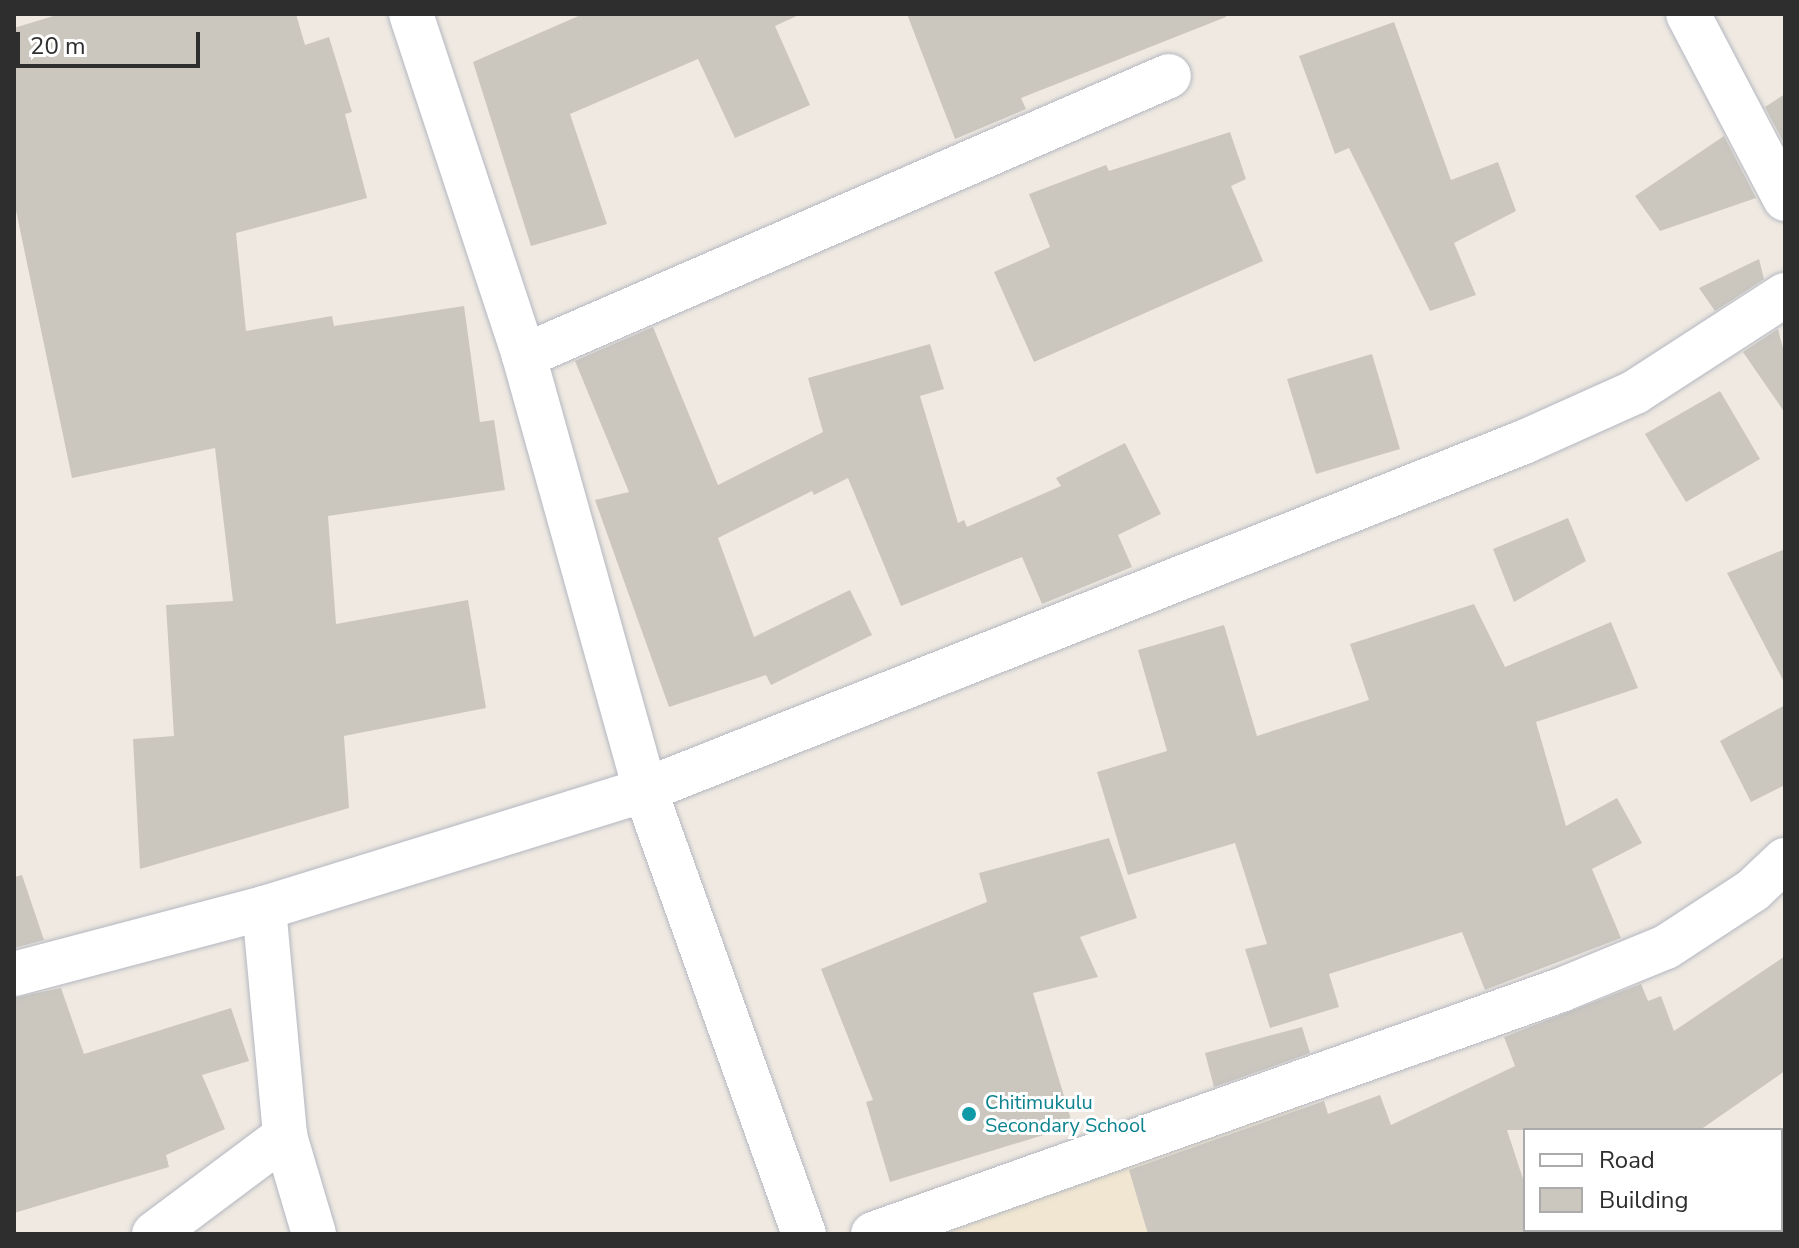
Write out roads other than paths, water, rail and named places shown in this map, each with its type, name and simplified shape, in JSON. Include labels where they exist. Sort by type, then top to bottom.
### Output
[{"type":"street","points":[[411,14],[524,356],[645,790],[804,1234]]},
{"type":"street","points":[[1688,14],[1785,199]]},
{"type":"street","points":[[524,356],[831,227],[1169,76]]},
{"type":"street","points":[[14,974],[264,908],[645,790],[1524,442],[1635,392],[1785,295]]},
{"type":"street","points":[[873,1234],[1561,990],[1666,947],[1753,890],[1785,860]]},
{"type":"street","points":[[264,908],[285,1136],[314,1234]]},
{"type":"street","points":[[154,1234],[285,1136]]},
{"type":"place","name":"Chitimukulu Secondary School","points":[[969,1114]]}]
